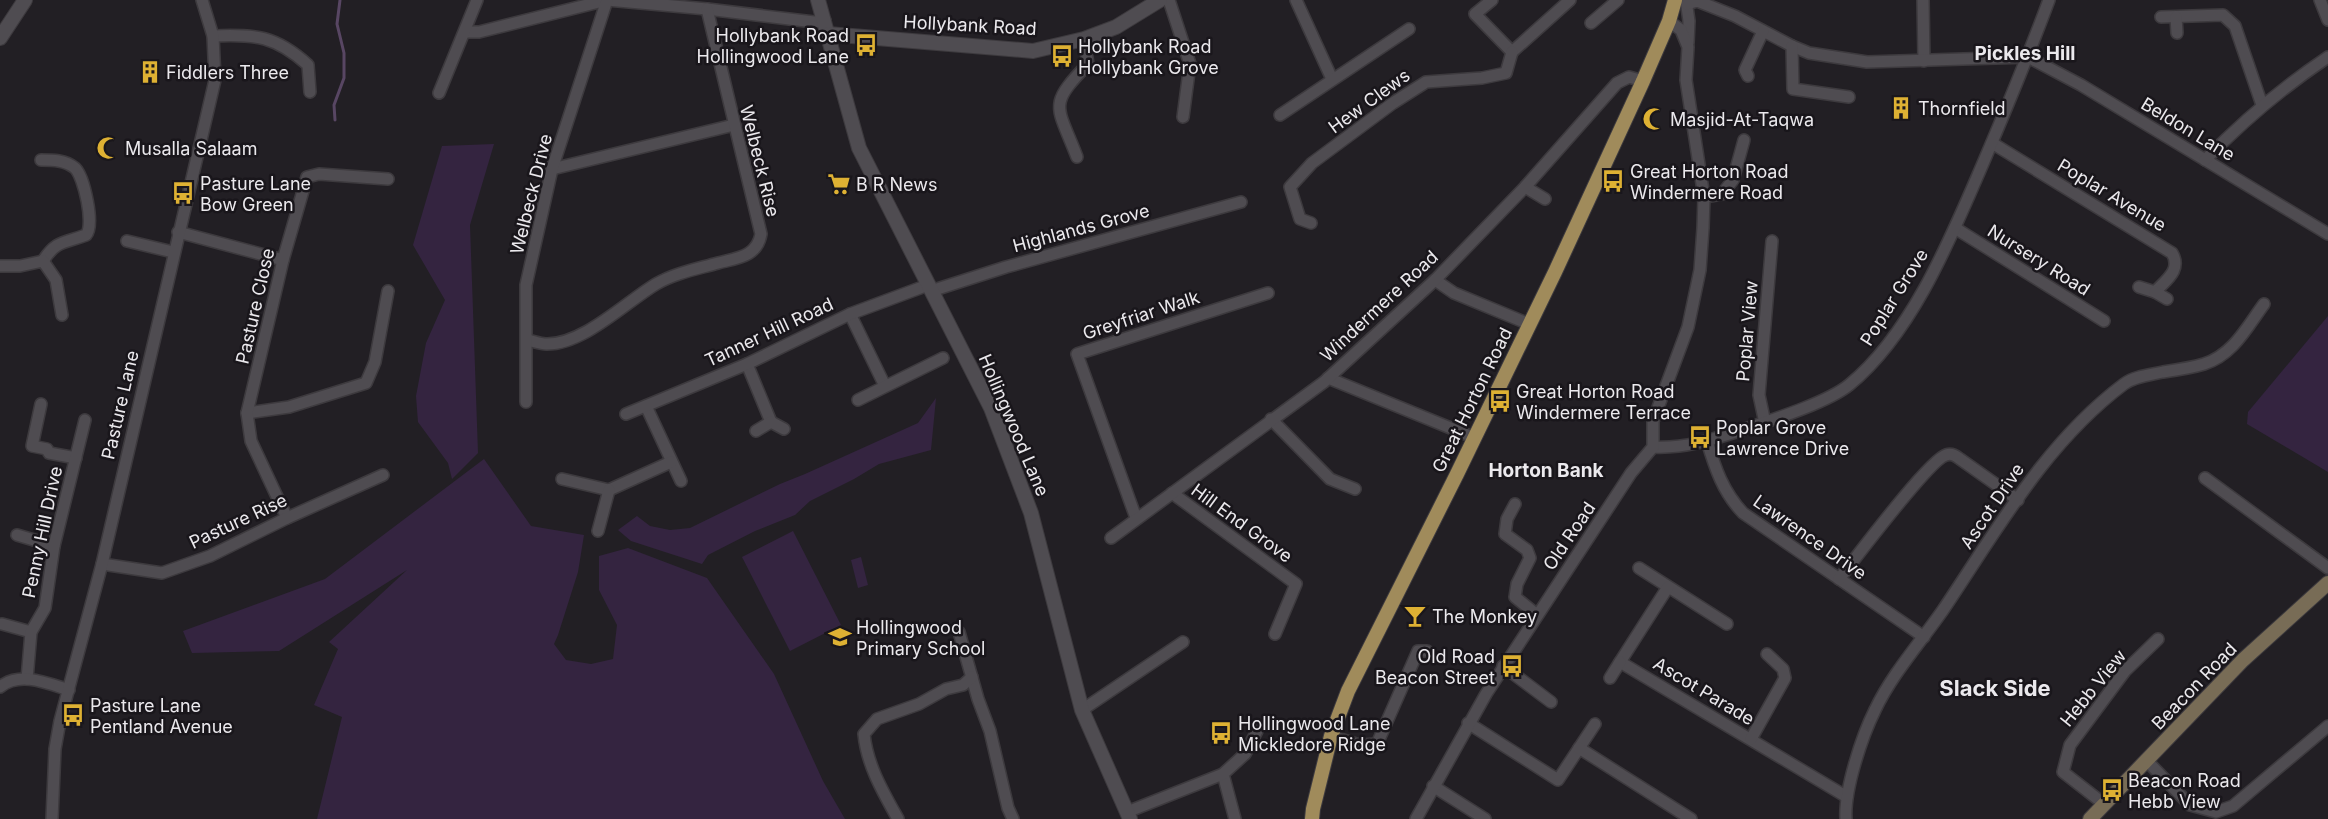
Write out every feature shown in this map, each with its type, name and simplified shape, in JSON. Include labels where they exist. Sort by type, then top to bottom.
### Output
[{"type":"main road","name":"Great Horton Road","points":[[1312,819],[1331,736],[1348,692],[1529,324],[1643,81],[1669,21],[1683,1]]},
{"type":"main road","name":"Beacon Road","points":[[2090,819],[2147,762],[2243,660],[2328,583]]},
{"type":"street","points":[[0,38],[25,0]]},
{"type":"street","name":"Pasture Lane","points":[[52,819],[55,749],[60,721],[102,564],[173,252],[205,129],[214,80],[214,36],[202,0]]},
{"type":"street","points":[[439,93],[477,0]]},
{"type":"street","points":[[465,32],[479,32],[607,0],[707,9],[814,22],[827,27]]},
{"type":"street","name":"Welbeck Drive","points":[[526,402],[526,285],[552,168],[607,0]]},
{"type":"street","name":"Hollingwood Lane","points":[[818,0],[827,27],[858,148],[991,408],[1031,513],[1082,710],[1128,816]]},
{"type":"street","name":"Hollybank Road","points":[[827,27],[1033,51],[1084,39],[1116,27],[1160,0]]},
{"type":"street","points":[[1169,0],[1190,64],[1183,117]]},
{"type":"street","points":[[1296,0],[1332,79]]},
{"type":"street","points":[[1492,0],[1475,14],[1512,52],[1570,0]]},
{"type":"street","points":[[1591,23],[1604,4],[1618,0]]},
{"type":"street","points":[[1653,447],[1653,421],[1688,327],[1700,270],[1704,197],[1686,80],[1688,47],[1683,1],[1697,0],[1735,16],[1809,53],[1867,62],[2028,57]]},
{"type":"street","points":[[1923,0],[1924,61]]},
{"type":"street","name":"Poplar Grove","points":[[1653,447],[1673,448],[1707,441],[1765,423],[1847,387],[1872,364],[1929,282],[1992,143],[2028,57],[2049,0]]},
{"type":"street","points":[[2320,0],[2328,20]]},
{"type":"street","name":"Welbeck Rise","points":[[527,340],[545,344],[557,343],[579,335],[601,323],[656,284],[674,275],[747,256],[758,246],[761,234],[707,9]]},
{"type":"street","points":[[2161,17],[2223,16],[2235,26],[2262,105]]},
{"type":"street","points":[[2176,17],[2177,33]]},
{"type":"street","points":[[1669,21],[1681,30],[1688,47]]},
{"type":"street","points":[[1280,115],[1409,30]]},
{"type":"street","points":[[1748,76],[1745,70],[1763,31]]},
{"type":"street","points":[[214,36],[262,37],[289,48],[308,65],[310,92]]},
{"type":"street","points":[[1077,157],[1058,108],[1061,95],[1088,64],[1084,39]]},
{"type":"street","points":[[1792,46],[1794,89],[1849,97]]},
{"type":"street","name":"Hew Clews","points":[[1311,223],[1300,219],[1290,188],[1312,163],[1393,103],[1426,82],[1482,78],[1506,73],[1512,52]]},
{"type":"street","name":"Beldon Lane","points":[[2028,57],[2081,85],[2328,234]]},
{"type":"street","points":[[2205,160],[2262,105],[2299,76],[2328,57]]},
{"type":"street","name":"Windermere Road","points":[[1112,538],[1136,518],[1328,378],[1435,280],[1525,187],[1618,82],[1629,77],[1643,81]]},
{"type":"street","points":[[552,168],[734,125]]},
{"type":"street","points":[[1704,197],[1722,194],[1733,180],[1744,140]]},
{"type":"street","name":"Poplar Avenue","points":[[1992,143],[2172,253],[2177,263],[2176,269],[2155,292]]},
{"type":"street","points":[[0,266],[20,266],[43,262],[50,250],[58,243],[86,235],[89,232],[88,202],[79,173],[67,163],[56,160],[41,160]]},
{"type":"street","name":"Pasture Close","points":[[287,518],[251,441],[247,413],[284,260],[307,177],[319,174],[388,179]]},
{"type":"street","points":[[1525,187],[1546,199]]},
{"type":"street","name":"Highlands Grove","points":[[929,288],[1241,202]]},
{"type":"street","name":"Nursery Road","points":[[1955,228],[2104,321]]},
{"type":"street","points":[[178,232],[284,260]]},
{"type":"street","points":[[127,241],[173,252]]},
{"type":"street","name":"Poplar View","points":[[1765,423],[1759,395],[1772,241]]},
{"type":"street","points":[[43,262],[56,280],[62,315]]},
{"type":"street","points":[[1435,280],[1454,293],[1529,324]]},
{"type":"street","points":[[2139,287],[2155,292],[2167,299]]},
{"type":"street","name":"Tanner Hill Road","points":[[626,414],[747,364],[850,314],[929,288]]},
{"type":"street","points":[[247,413],[289,407],[366,383],[375,362],[388,291]]},
{"type":"street","name":"Greyfriar Walk","points":[[1136,518],[1076,354],[1268,293]]},
{"type":"street","name":"Ascot Drive","points":[[1846,819],[1848,797],[1864,735],[1875,709],[1891,682],[1924,637],[2044,460],[2067,434],[2124,384],[2138,377],[2204,364],[2218,358],[2235,344],[2264,304]]},
{"type":"street","points":[[850,314],[885,386]]},
{"type":"street","points":[[858,400],[943,358]]},
{"type":"street","points":[[747,364],[770,422],[784,429]]},
{"type":"street","points":[[1328,378],[1474,438]]},
{"type":"street","points":[[41,404],[32,446],[76,458]]},
{"type":"street","points":[[646,406],[680,481]]},
{"type":"street","name":"Penny Hill Drive","points":[[27,679],[31,632],[45,608],[54,546],[85,420]]},
{"type":"street","points":[[1271,420],[1330,479],[1355,489]]},
{"type":"street","points":[[756,431],[770,422]]},
{"type":"street","name":"Lawrence Drive","points":[[1707,441],[1716,471],[1728,495],[1739,509],[1757,524],[1924,637]]},
{"type":"street","name":"Old Road","points":[[1416,819],[1468,723],[1503,666],[1630,473],[1653,447]]},
{"type":"street","points":[[1839,579],[1920,478],[1937,460],[1945,455],[1952,454],[2018,500]]},
{"type":"street","points":[[562,479],[609,490],[671,462]]},
{"type":"street","name":"Pasture Rise","points":[[102,564],[162,573],[210,556],[287,518],[383,475]]},
{"type":"street","points":[[2205,478],[2328,568]]},
{"type":"street","points":[[598,531],[609,490]]},
{"type":"street","name":"Hill End Grove","points":[[1172,493],[1296,584],[1274,634]]},
{"type":"street","points":[[1514,504],[1507,519],[1505,534],[1527,550],[1530,558],[1517,584],[1515,597],[1537,615]]},
{"type":"street","points":[[17,535],[54,546]]},
{"type":"street","points":[[1639,568],[1727,624]]},
{"type":"street","points":[[1610,678],[1668,587]]},
{"type":"street","points":[[2,624],[31,632]]},
{"type":"street","points":[[959,632],[990,731],[1008,808],[1013,819]]},
{"type":"street","name":"Hebb View","points":[[2104,804],[2063,772],[2070,745],[2125,671],[2158,639]]},
{"type":"street","points":[[1082,710],[1183,642]]},
{"type":"street","points":[[1331,736],[1359,745],[1377,744],[1418,651],[1427,651]]},
{"type":"street","points":[[1751,739],[1785,678],[1783,670],[1767,654]]},
{"type":"street","name":"Ascot Parade","points":[[1620,662],[1848,797]]},
{"type":"street","points":[[1503,666],[1551,702]]},
{"type":"street","points":[[898,819],[875,776],[865,752],[864,734],[877,718],[919,704],[946,689],[963,685],[972,677]]},
{"type":"street","points":[[0,687],[9,680],[27,679],[42,681],[69,690]]},
{"type":"street","points":[[1468,723],[1558,780],[1595,724]]},
{"type":"street","points":[[2147,762],[2190,805],[2216,812],[2233,806],[2328,726]]},
{"type":"street","points":[[1128,816],[1223,774],[1245,754],[1257,731]]},
{"type":"street","points":[[1579,748],[1691,819]]},
{"type":"street","points":[[1223,774],[1235,819]]},
{"type":"street","points":[[1433,786],[1485,819]]},
{"type":"shaded area","points":[[494,144],[470,225],[478,453],[452,479],[448,463],[418,422],[416,396],[426,343],[445,300],[413,245],[442,146]]},
{"type":"shaded area","points":[[2328,316],[2328,472],[2247,424],[2248,412]]},
{"type":"shaded area","points":[[936,398],[931,450],[879,464],[810,501],[795,515],[755,531],[708,555],[702,564],[631,541],[618,530],[637,516],[650,526],[670,530],[690,528],[780,484],[918,423]]},
{"type":"shaded area","points":[[484,459],[531,526],[584,535],[578,572],[554,644],[566,660],[591,664],[613,659],[617,625],[599,590],[599,556],[628,548],[707,578],[774,674],[823,781],[845,819],[317,819],[342,717],[314,705],[338,649],[329,642],[407,570],[279,651],[192,653],[183,631],[325,579]]},
{"type":"shaded area","points":[[793,531],[841,625],[790,651],[742,557]]},
{"type":"shaded area","points":[[861,557],[868,585],[858,588],[851,560]]},
{"type":"waterway","points":[[335,120],[334,105],[344,78],[344,53],[337,24],[340,0]]},
{"type":"place","name":"Hollybank Road Hollingwood Lane","points":[[866,45]]},
{"type":"place","name":"Hollybank Road Hollybank Grove","points":[[1062,56]]},
{"type":"place","name":"Fiddlers Three","points":[[150,72]]},
{"type":"place","name":"Thornfield","points":[[1901,108]]},
{"type":"place","name":"Masjid-At-Taqwa","points":[[1654,119]]},
{"type":"place","name":"Musalla Salaam","points":[[108,148]]},
{"type":"place","name":"Great Horton Road Windermere Road","points":[[1613,181]]},
{"type":"place","name":"B R News","points":[[839,184]]},
{"type":"place","name":"Pasture Lane Bow Green","points":[[183,193]]},
{"type":"place","name":"Great Horton Road Windermere Terrace","points":[[1500,401]]},
{"type":"place","name":"Poplar Grove Lawrence Drive","points":[[1700,437]]},
{"type":"place","name":"The Monkey","points":[[1415,616]]},
{"type":"place","name":"Hollingwood Primary School","points":[[840,637]]},
{"type":"place","name":"Old Road Beacon Street","points":[[1512,666]]},
{"type":"place","name":"Pasture Lane Pentland Avenue","points":[[73,715]]},
{"type":"place","name":"Hollingwood Lane Mickledore Ridge","points":[[1221,733]]},
{"type":"place","name":"Beacon Road Hebb View","points":[[2112,790]]},
{"type":"district","name":"Pickles Hill","points":[[2025,53]]},
{"type":"district","name":"Horton Bank","points":[[1546,470]]},
{"type":"district","name":"Slack Side","points":[[1995,688]]}]
